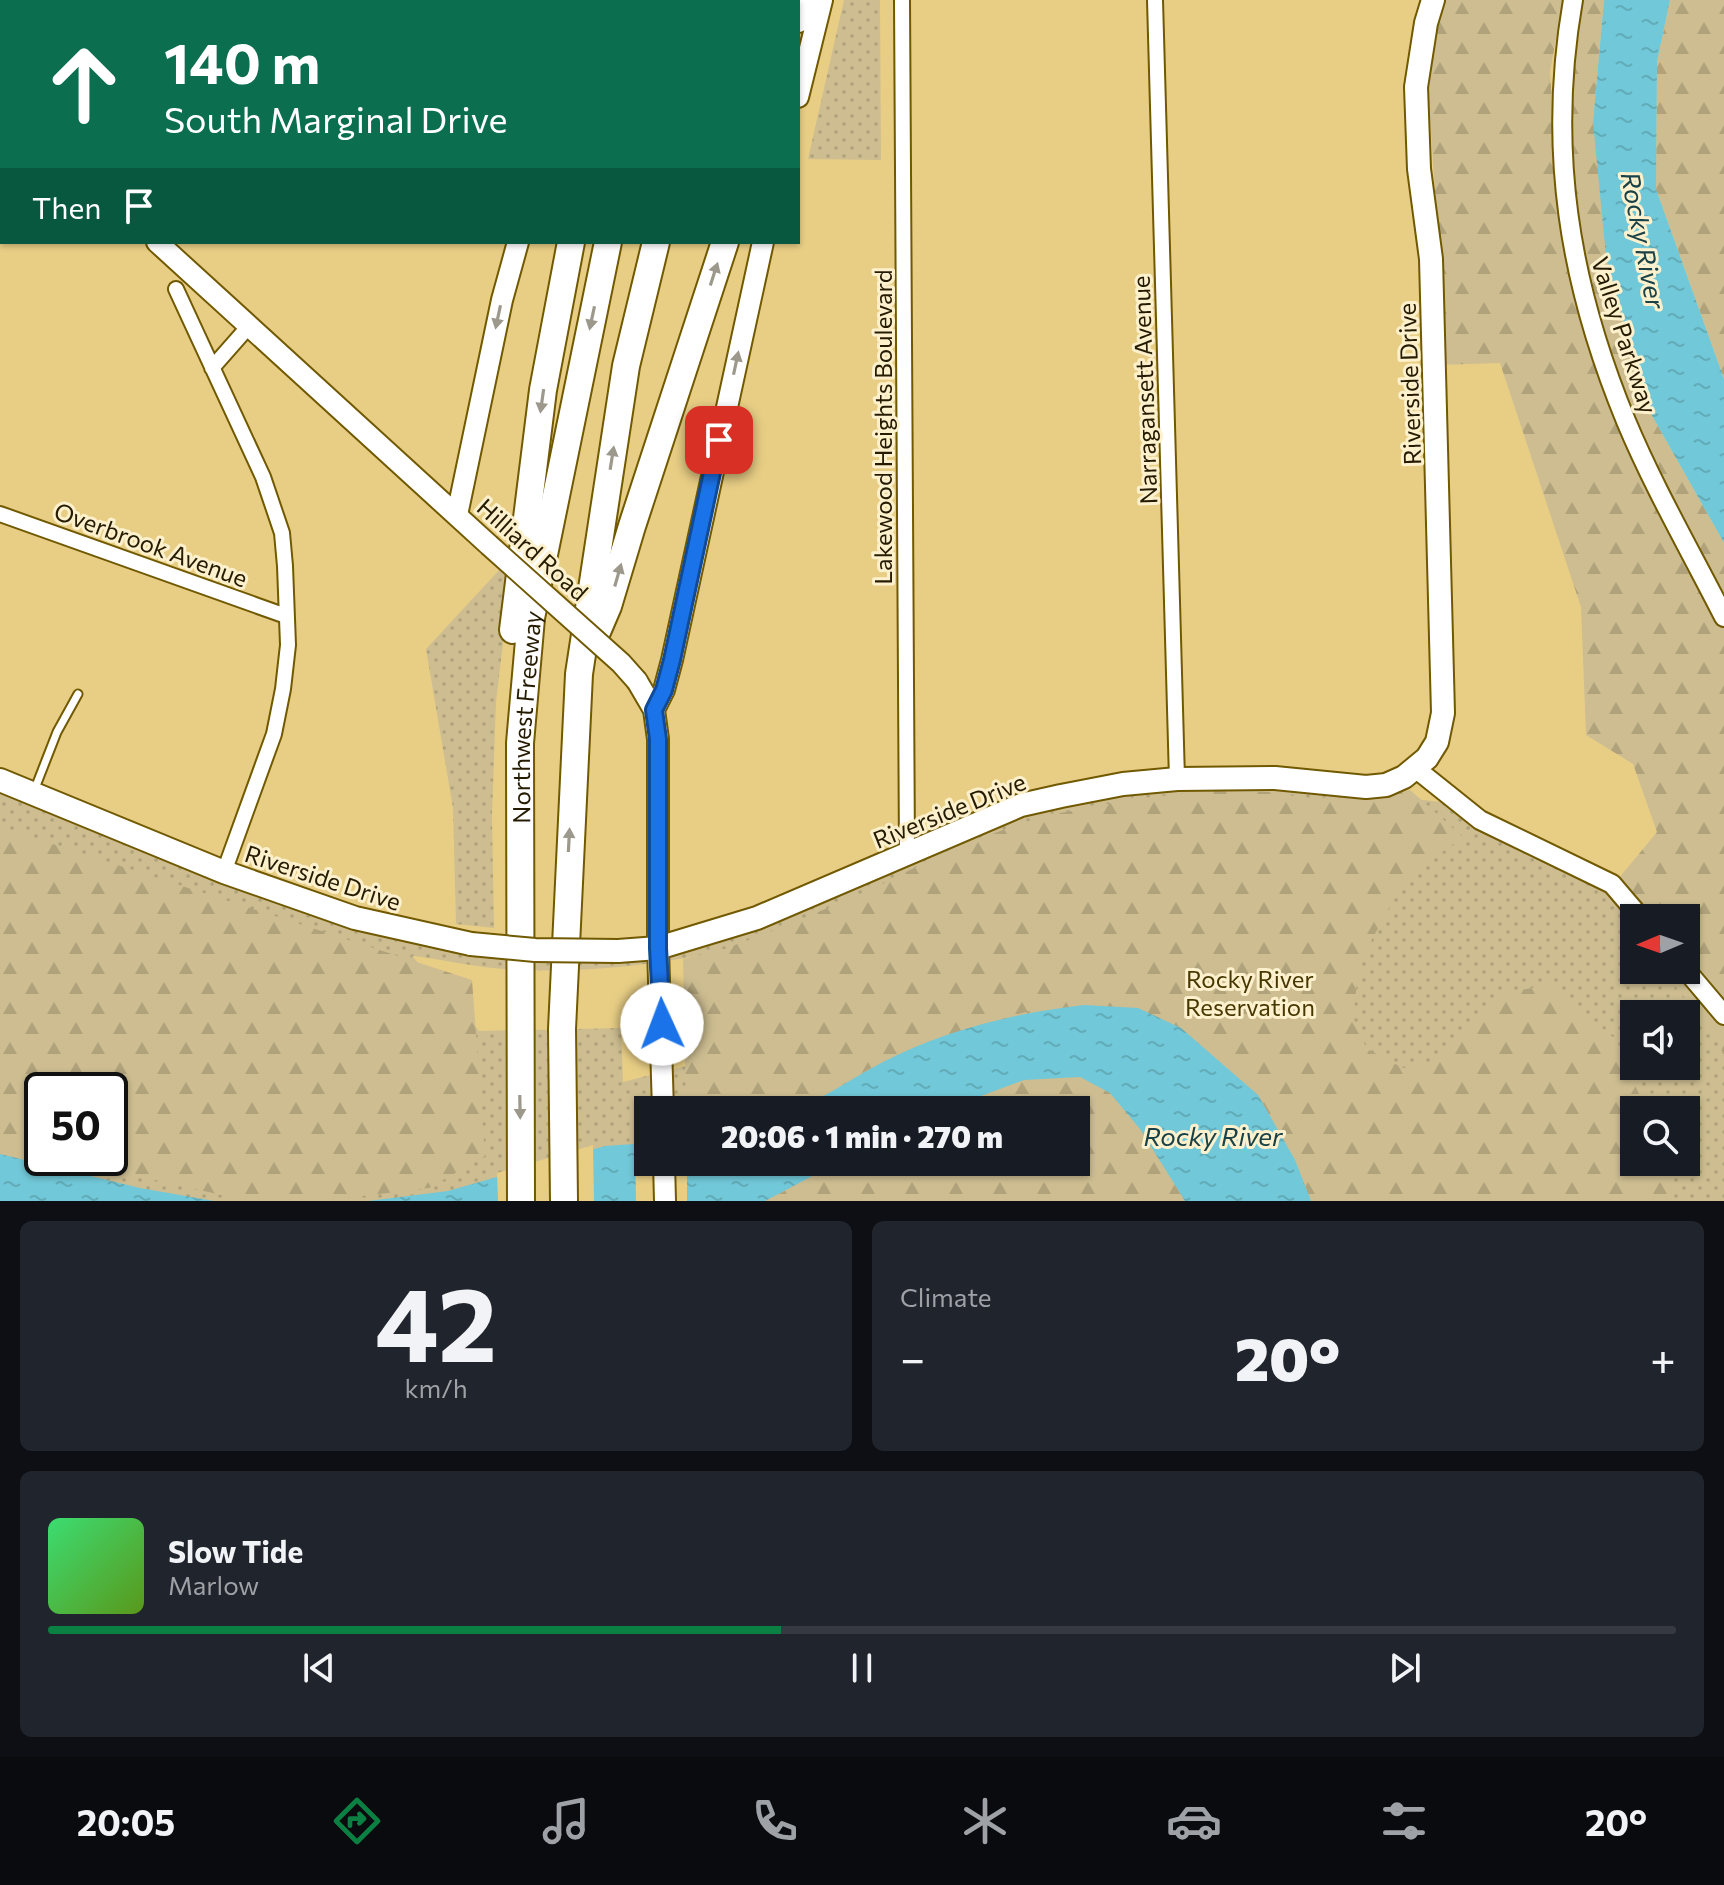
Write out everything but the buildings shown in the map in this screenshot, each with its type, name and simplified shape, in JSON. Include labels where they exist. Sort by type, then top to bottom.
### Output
[{"type":"highway","points":[[520,993],[508,831],[507,712],[514,617],[543,390],[571,244]]},
{"type":"highway","name":"Northwest Freeway","points":[[521,1201],[520,743],[531,618],[608,244]]},
{"type":"highway","name":"Northwest Freeway","points":[[564,1201],[562,1029],[579,674],[626,366],[656,244]]},
{"type":"highway","points":[[579,674],[608,606],[724,244]]},
{"type":"main road","points":[[800,89],[822,0]]},
{"type":"main road","name":"Riverside Drive","points":[[0,780],[224,872],[355,918],[471,944],[535,950],[618,951],[658,948],[757,918],[1021,805],[1123,784],[1177,779],[1275,778],[1366,787],[1386,785],[1404,777],[1427,758],[1437,742],[1443,713],[1431,273],[1419,169],[1416,87],[1426,23],[1433,0]]},
{"type":"main road","name":"Hilliard Road","points":[[159,244],[621,663],[637,681],[654,710],[658,739],[658,948],[663,1096]]},
{"type":"main road","points":[[457,515],[502,300],[517,244]]},
{"type":"main road","points":[[654,710],[664,690],[672,660],[763,244]]},
{"type":"main road","points":[[664,1176],[665,1201]]},
{"type":"street","name":"Lakewood Heights Boulevard","points":[[902,0],[907,853]]},
{"type":"street","name":"Narragansett Avenue","points":[[1155,0],[1177,779]]},
{"type":"street","name":"Valley Parkway","points":[[1573,0],[1561,92],[1564,195],[1572,249],[1604,363],[1627,424],[1724,617]]},
{"type":"street","points":[[176,289],[263,477],[282,533],[288,645],[283,689],[274,734],[224,872]]},
{"type":"street","points":[[212,368],[249,326]]},
{"type":"street","name":"Overbrook Avenue","points":[[0,514],[286,616]]},
{"type":"street","points":[[1415,768],[1480,820],[1612,884],[1629,904]]},
{"type":"street","points":[[1698,984],[1724,1015]]},
{"type":"lane","points":[[33,793],[57,732],[78,694]]},
{"type":"green space","points":[[844,0],[880,0],[881,160],[808,159]]},
{"type":"green space","points":[[1438,0],[1563,0],[1550,72],[1559,212],[1572,209],[1568,101],[1579,13],[1582,0],[1604,0],[1593,122],[1646,405],[1724,543],[1724,1055],[1700,1017],[1700,1000],[1686,1000],[1673,984],[1700,984],[1700,904],[1644,904],[1619,878],[1657,832],[1633,764],[1586,735],[1581,607],[1500,363],[1439,365],[1438,235],[1428,89]]},
{"type":"green space","points":[[1670,0],[1724,0],[1724,379],[1656,189],[1657,62]]},
{"type":"green space","points":[[502,567],[511,575],[496,702],[492,815],[494,928],[456,924],[453,808],[426,649]]},
{"type":"green space","name":"Rocky River Reservation","points":[[1251,781],[1460,804],[1619,878],[1644,904],[1620,904],[1620,984],[1700,984],[1700,908],[1724,891],[1724,1201],[0,1201],[0,789],[457,942],[677,940],[1021,800]],"holes":[[[714,953],[701,1062],[623,1082],[621,1028],[479,1031],[412,956],[492,968],[557,970],[609,968]]]},
{"type":"green space","points":[[1410,790],[1463,837],[1405,879],[1359,963],[1353,1019],[1367,1049],[1403,1068],[1439,1061],[1470,1030],[1497,995],[1550,984],[1614,1038],[1620,1052],[1620,1080],[1633,1080],[1640,1096],[1620,1096],[1620,1176],[1668,1176],[1674,1201],[1311,1201],[1295,1160],[1030,1011],[901,1053],[821,1096],[686,1096],[683,959],[716,952],[762,935],[862,894],[956,847],[1040,817],[1128,800],[1205,791],[1268,792],[1334,802]]},
{"type":"green space","points":[[0,827],[472,980],[485,1156],[429,1188],[321,1201],[248,1201],[128,1174],[128,1072],[24,1072],[24,1161],[0,1158]]},
{"type":"green space","points":[[1080,1077],[1110,1093],[1140,1129],[1185,1201],[765,1201],[812,1176],[1090,1176],[1090,1096],[981,1096],[1024,1080]]},
{"type":"water","name":"Rocky River","points":[[1604,0],[1670,0],[1657,62],[1656,189],[1724,379],[1724,543],[1646,405],[1606,256],[1593,122]]},
{"type":"water","name":"Rocky River","points":[[1084,1005],[1138,1008],[1181,1028],[1258,1095],[1295,1160],[1311,1201],[1185,1201],[1140,1129],[1110,1093],[1080,1077],[1024,1080],[981,1096],[823,1096],[883,1062],[931,1041],[1032,1013]]},
{"type":"water","points":[[634,1144],[634,1176],[812,1176],[765,1201],[368,1201],[448,1191],[605,1146]]},
{"type":"water","points":[[0,1154],[24,1160],[24,1176],[91,1176],[214,1201],[0,1201]]},
{"type":"pier","points":[[593,1145],[594,1201],[498,1201],[497,1173]]},
{"type":"pier","points":[[636,1176],[687,1176],[687,1201],[636,1201]]},
{"type":"route","points":[[662,1024],[658,948],[658,739],[654,710],[664,690],[672,660],[719,440]]}]
